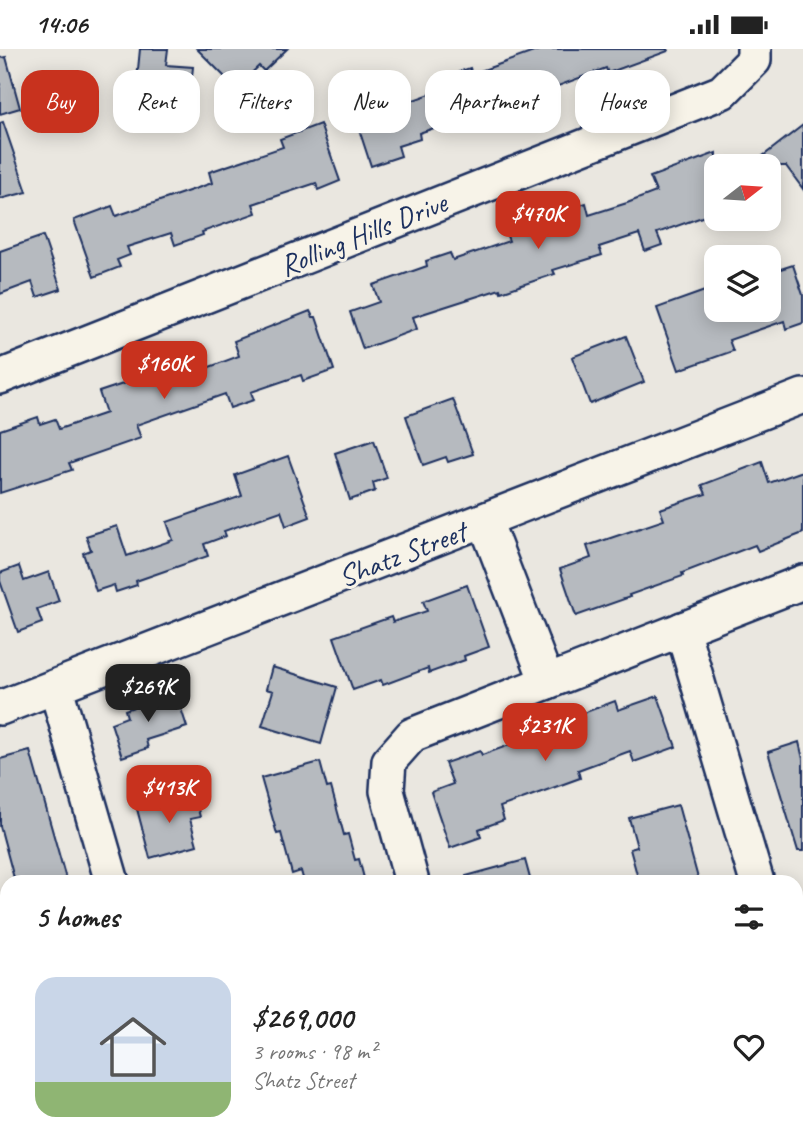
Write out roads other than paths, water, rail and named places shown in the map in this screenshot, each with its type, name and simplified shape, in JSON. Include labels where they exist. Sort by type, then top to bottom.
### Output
[{"type":"street","name":"Rolling Hills Drive","points":[[0,377],[722,92],[754,54]]},
{"type":"street","name":"Shatz Street","points":[[0,709],[803,396]]},
{"type":"street","points":[[485,521],[548,682]]},
{"type":"street","points":[[410,875],[387,791],[389,761],[412,735],[803,582]]},
{"type":"street","points":[[682,629],[755,875]]},
{"type":"street","points":[[56,688],[110,875]]}]
